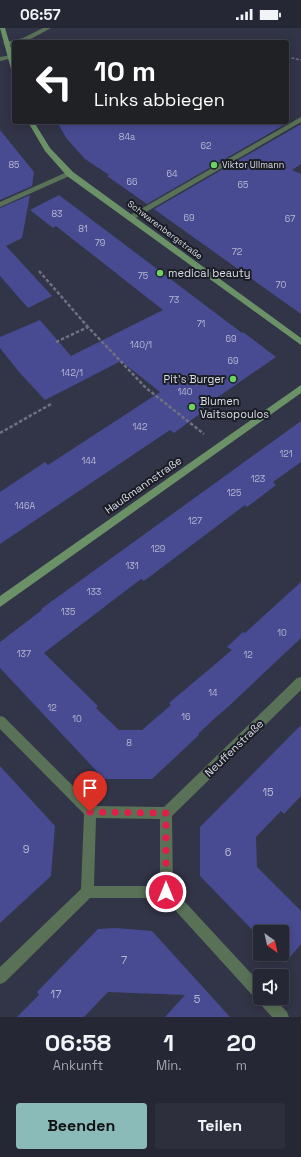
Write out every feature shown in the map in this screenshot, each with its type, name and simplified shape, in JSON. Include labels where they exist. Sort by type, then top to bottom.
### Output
[{"type":"street","points":[[2,28],[12,61]]},
{"type":"street","points":[[25,40],[48,28]]},
{"type":"street","points":[[6,43],[12,42]]},
{"type":"street","points":[[0,59],[11,57]]},
{"type":"street","points":[[131,217],[301,119]]},
{"type":"street","name":"Schwarenbergstraße","points":[[31,124],[47,151],[70,174],[301,342]]},
{"type":"street","points":[[0,205],[70,174]]},
{"type":"street","name":"Haußmannstraße","points":[[0,602],[301,388]]},
{"type":"street","name":"Neuffenstraße","points":[[166,813],[301,682]]},
{"type":"street","points":[[0,720],[90,812],[166,813],[166,892],[253,985]]},
{"type":"street","points":[[0,978],[87,892],[90,812]]},
{"type":"street","points":[[87,892],[166,892]]},
{"type":"street","points":[[271,1005],[282,1017]]},
{"type":"path","points":[[289,57],[301,60]]},
{"type":"path","points":[[39,271],[88,327],[146,388],[219,446]]},
{"type":"path","points":[[56,342],[88,327]]},
{"type":"path","points":[[0,433],[51,404]]},
{"type":"building","points":[[58,124],[286,124],[147,204],[85,159],[67,139]]},
{"type":"building","points":[[301,124],[301,164],[292,170],[301,174],[301,314],[154,209]]},
{"type":"building","points":[[0,130],[34,172],[32,186],[0,200]]},
{"type":"building","points":[[30,195],[22,238],[6,246],[52,296],[28,308],[0,276],[0,208]]},
{"type":"building","points":[[59,195],[276,357],[202,408],[205,410],[174,433],[170,430],[0,544],[0,492],[45,462],[48,465],[160,392],[121,361],[45,400],[19,372],[0,348],[0,337],[40,320],[71,356],[163,310],[56,226],[53,228],[30,210]]},
{"type":"building","points":[[301,421],[301,462],[273,482],[276,485],[247,507],[245,505],[144,581],[141,579],[44,653],[98,706],[96,708],[119,730],[142,730],[171,705],[169,703],[232,650],[227,647],[243,632],[245,633],[301,582],[301,638],[152,779],[104,779],[0,668],[0,642],[42,610],[41,609]]},
{"type":"building","points":[[301,725],[301,796],[284,814],[281,811],[256,837],[257,867],[301,911],[301,944],[289,958],[289,925],[253,925],[253,931],[200,876],[200,827]]},
{"type":"building","points":[[0,766],[55,826],[51,876],[0,923]]},
{"type":"building","points":[[116,928],[152,931],[230,1017],[165,1017],[185,995],[108,992],[84,1017],[17,1017],[39,995],[37,992],[98,929]]},
{"type":"place","name":"Viktor Ullmann","points":[[214,165]]},
{"type":"place","name":"medical beauty","points":[[160,273]]},
{"type":"place","name":"Pit's Burger","points":[[233,379]]},
{"type":"place","name":"Blumen Vaitsopoulos","points":[[192,407]]},
{"type":"route","points":[[90,812],[166,813],[166,892]]}]
